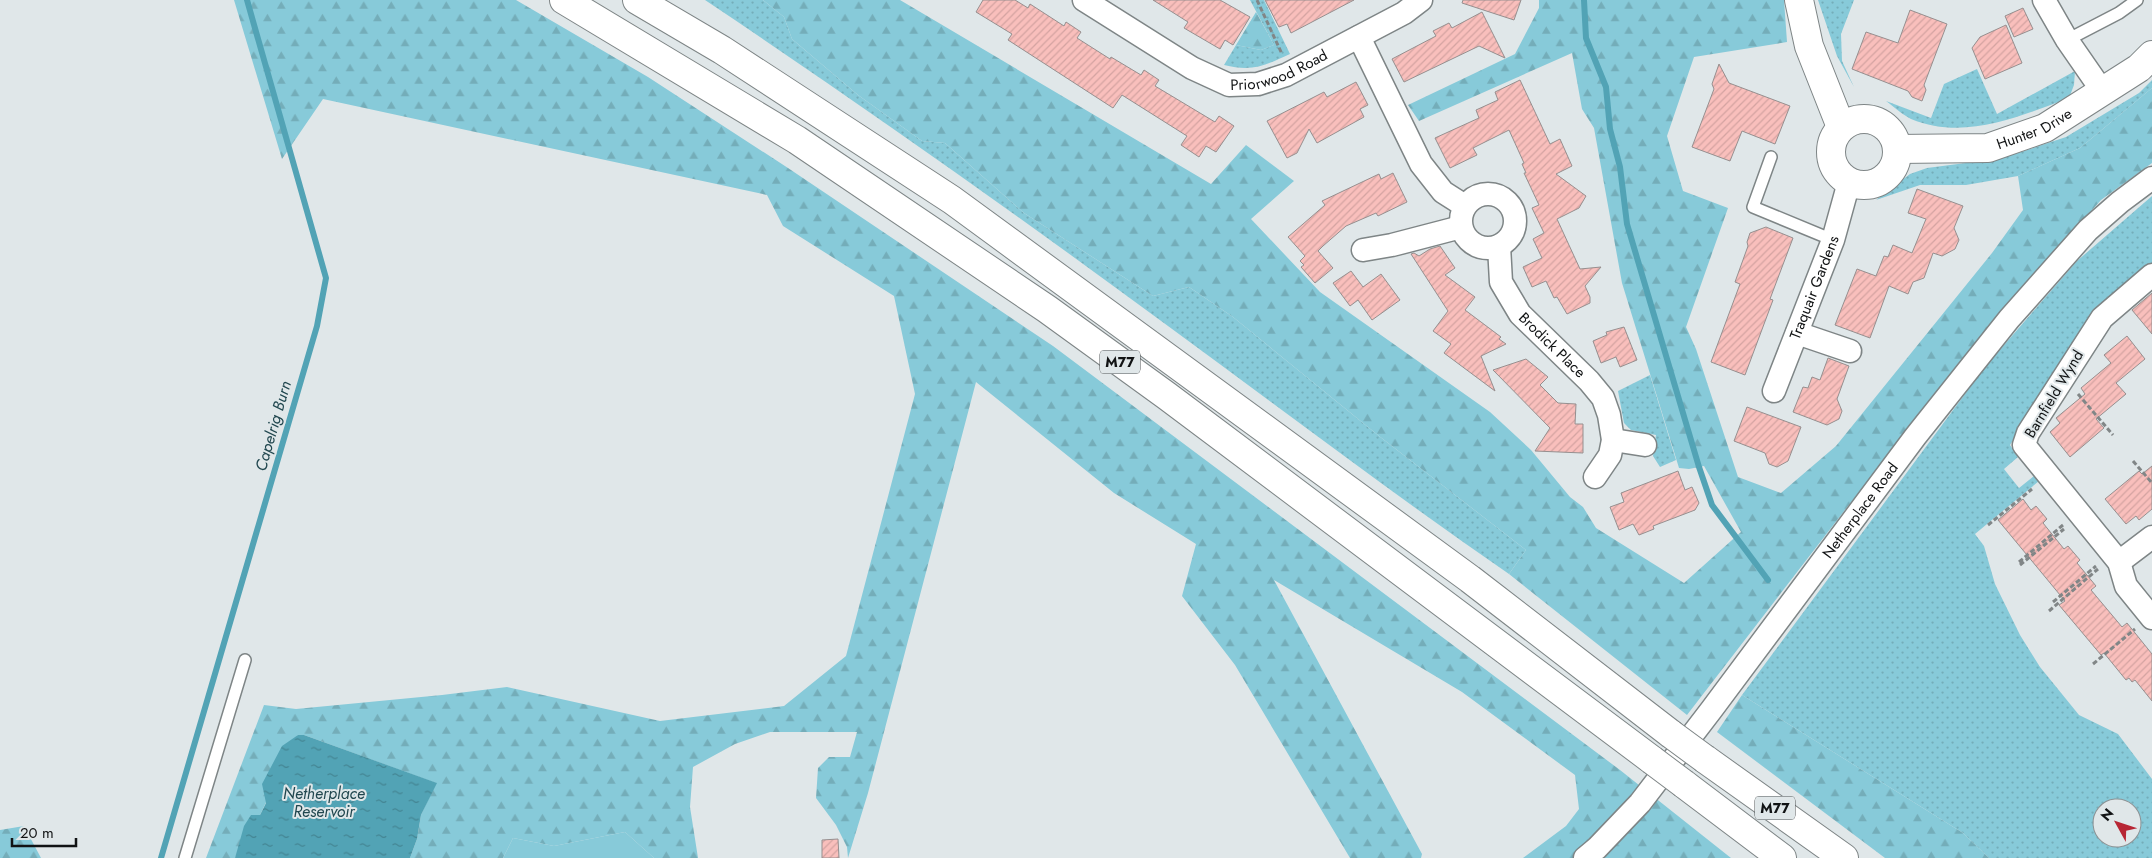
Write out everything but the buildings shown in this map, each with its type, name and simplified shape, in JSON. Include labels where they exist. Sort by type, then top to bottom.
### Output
[{"type":"main road","name":"M77","points":[[564,0],[797,140],[1039,304],[1167,396],[1782,858]]},
{"type":"main road","name":"M77","points":[[637,0],[722,50],[952,200],[1470,580],[1671,734],[1844,858]]},
{"type":"main road","points":[[1799,0],[1809,46],[1841,127]]},
{"type":"main road","name":"Hunter Drive","points":[[1898,149],[1988,148],[2045,128],[2139,68],[2152,55]]},
{"type":"main road","points":[[1860,118],[1881,122],[1889,129],[1895,138],[1898,149],[1894,164],[1886,177],[1876,183],[1866,185],[1849,182],[1838,173],[1833,164],[1831,145],[1841,127],[1850,121],[1860,118]]},
{"type":"street","name":"Priorwood Road","points":[[1084,0],[1192,68],[1229,85],[1258,84],[1291,72],[1359,37],[1404,12],[1421,0]]},
{"type":"street","points":[[2044,0],[2067,40],[2103,92]]},
{"type":"street","points":[[1359,37],[1421,164],[1463,216],[1467,239],[1474,245],[1482,248],[1499,246],[1507,241],[1515,225],[1514,216],[1506,200],[1488,194],[1480,195],[1471,199],[1463,216],[1392,245],[1362,250]]},
{"type":"street","name":"Netherplace Road","points":[[1585,858],[1597,848],[1640,802],[1712,709],[1914,437],[2009,319],[2088,230],[2120,202],[2152,178]]},
{"type":"street","name":"Traquair Gardens","points":[[1774,391],[1833,240],[1849,182]]},
{"type":"street","name":"Brodick Place","points":[[1499,246],[1501,282],[1520,314],[1589,381],[1603,398],[1609,415],[1613,440],[1610,455],[1595,477]]},
{"type":"street","name":"Barnfield Wynd","points":[[2151,617],[2126,586],[2115,557],[2024,444],[2028,433],[2102,318],[2152,275]]},
{"type":"street","points":[[1797,333],[1850,351]]},
{"type":"street","points":[[1613,440],[1645,445]]},
{"type":"street","points":[[2115,557],[2152,537]]},
{"type":"lane","points":[[2067,40],[2119,13],[2137,0]]},
{"type":"lane","points":[[1771,156],[1753,206],[1833,240]]},
{"type":"lane","points":[[185,858],[245,660]]},
{"type":"path","points":[[1257,0],[1291,72]]},
{"type":"path","points":[[2064,377],[2113,435]]},
{"type":"path","points":[[2133,461],[2152,484]]},
{"type":"path","points":[[1988,525],[2049,475]]},
{"type":"path","points":[[2020,563],[2080,514]]},
{"type":"path","points":[[2053,602],[2115,557]]},
{"type":"path","points":[[2048,611],[2115,557]]},
{"type":"path","points":[[2093,664],[2151,617]]},
{"type":"green space","points":[[234,0],[516,0],[648,77],[788,168],[1053,346],[1620,770],[1731,858],[1523,858],[1566,826],[1579,809],[1575,775],[1462,692],[1274,580],[1422,854],[1421,858],[1350,858],[1235,665],[1182,596],[1196,544],[1114,493],[976,382],[868,793],[848,858],[847,847],[836,825],[816,798],[818,768],[829,757],[850,757],[857,732],[770,732],[735,744],[693,767],[690,807],[698,858],[654,858],[625,832],[554,846],[513,838],[503,858],[410,858],[417,839],[421,815],[436,783],[304,735],[298,735],[260,815],[235,858],[206,858],[264,705],[296,709],[507,687],[660,721],[784,706],[846,656],[915,394],[894,296],[783,226],[767,195],[323,99],[282,159]]},
{"type":"green space","points":[[705,0],[763,0],[784,17],[792,39],[858,95],[922,141],[945,143],[1024,213],[1153,296],[1189,287],[1233,317],[1379,436],[1526,550],[1509,574],[996,201]]},
{"type":"green space","points":[[763,0],[900,0],[1211,184],[1246,145],[1294,181],[1251,219],[1320,292],[1490,412],[1531,450],[1570,497],[1583,507],[1596,528],[1684,583],[1741,532],[1704,466],[1689,469],[1679,468],[1622,283],[1594,128],[1582,109],[1572,53],[1419,121],[1408,105],[1515,54],[1539,8],[1539,0],[1784,0],[1787,42],[1694,57],[1667,136],[1683,191],[1728,208],[1686,327],[1696,349],[1738,477],[1781,493],[1836,446],[1992,253],[2023,210],[2018,176],[2080,148],[2152,88],[2152,163],[2101,200],[2059,247],[1848,506],[1687,715],[1509,574],[1526,550],[1379,436],[1233,317],[1189,287],[1153,296],[1024,213],[945,143],[922,141],[858,95],[792,39],[784,17]]},
{"type":"green space","points":[[1250,0],[1264,0],[1290,54],[1258,67],[1242,68],[1224,65],[1236,45],[1261,50],[1274,45]]},
{"type":"green space","points":[[1818,0],[1854,0],[1841,34],[1842,61],[1854,87],[1837,56]]},
{"type":"green space","points":[[1256,12],[1274,45],[1261,50],[1236,45]]},
{"type":"green space","points":[[1977,69],[1997,114],[2075,71],[2074,85],[2069,98],[2011,119],[1971,127],[1951,128],[1911,119],[1886,101],[1931,118],[1944,84]]},
{"type":"green space","points":[[2152,80],[2152,88],[2080,148],[2018,176],[1966,185],[1920,185],[1876,200],[1910,174],[1927,168],[1981,161],[2018,153],[2066,137],[2139,93]]},
{"type":"green space","points":[[2152,196],[2152,263],[2093,310],[2010,445],[2018,457],[2004,469],[2019,488],[2034,476],[2039,481],[1975,534],[1984,546],[1995,584],[2020,635],[2040,667],[2079,715],[2118,734],[2152,779],[2152,858],[1989,858],[1963,833],[1742,695],[1985,367],[2077,261]]},
{"type":"green space","points":[[1650,375],[1676,460],[1660,467],[1653,456],[1656,435],[1631,430],[1624,423],[1618,391]]},
{"type":"green space","points":[[1742,695],[1963,833],[1989,858],[1885,858],[1717,732]]},
{"type":"green space","points":[[24,826],[41,858],[0,858],[0,830]]},
{"type":"green space","points":[[625,832],[654,858],[503,858],[513,838],[554,846]]},
{"type":"water","name":"Netherplace Reservoir","points":[[298,735],[304,735],[437,783],[421,815],[417,839],[410,858],[235,858],[244,826],[251,815],[260,815],[266,803],[262,784],[282,746]]},
{"type":"waterway","name":"Capelrig Burn","points":[[161,858],[317,326],[326,278],[247,0]]},
{"type":"waterway","points":[[1584,0],[1586,38],[1606,87],[1610,129],[1620,167],[1627,224],[1699,467],[1712,505],[1768,580]]}]
